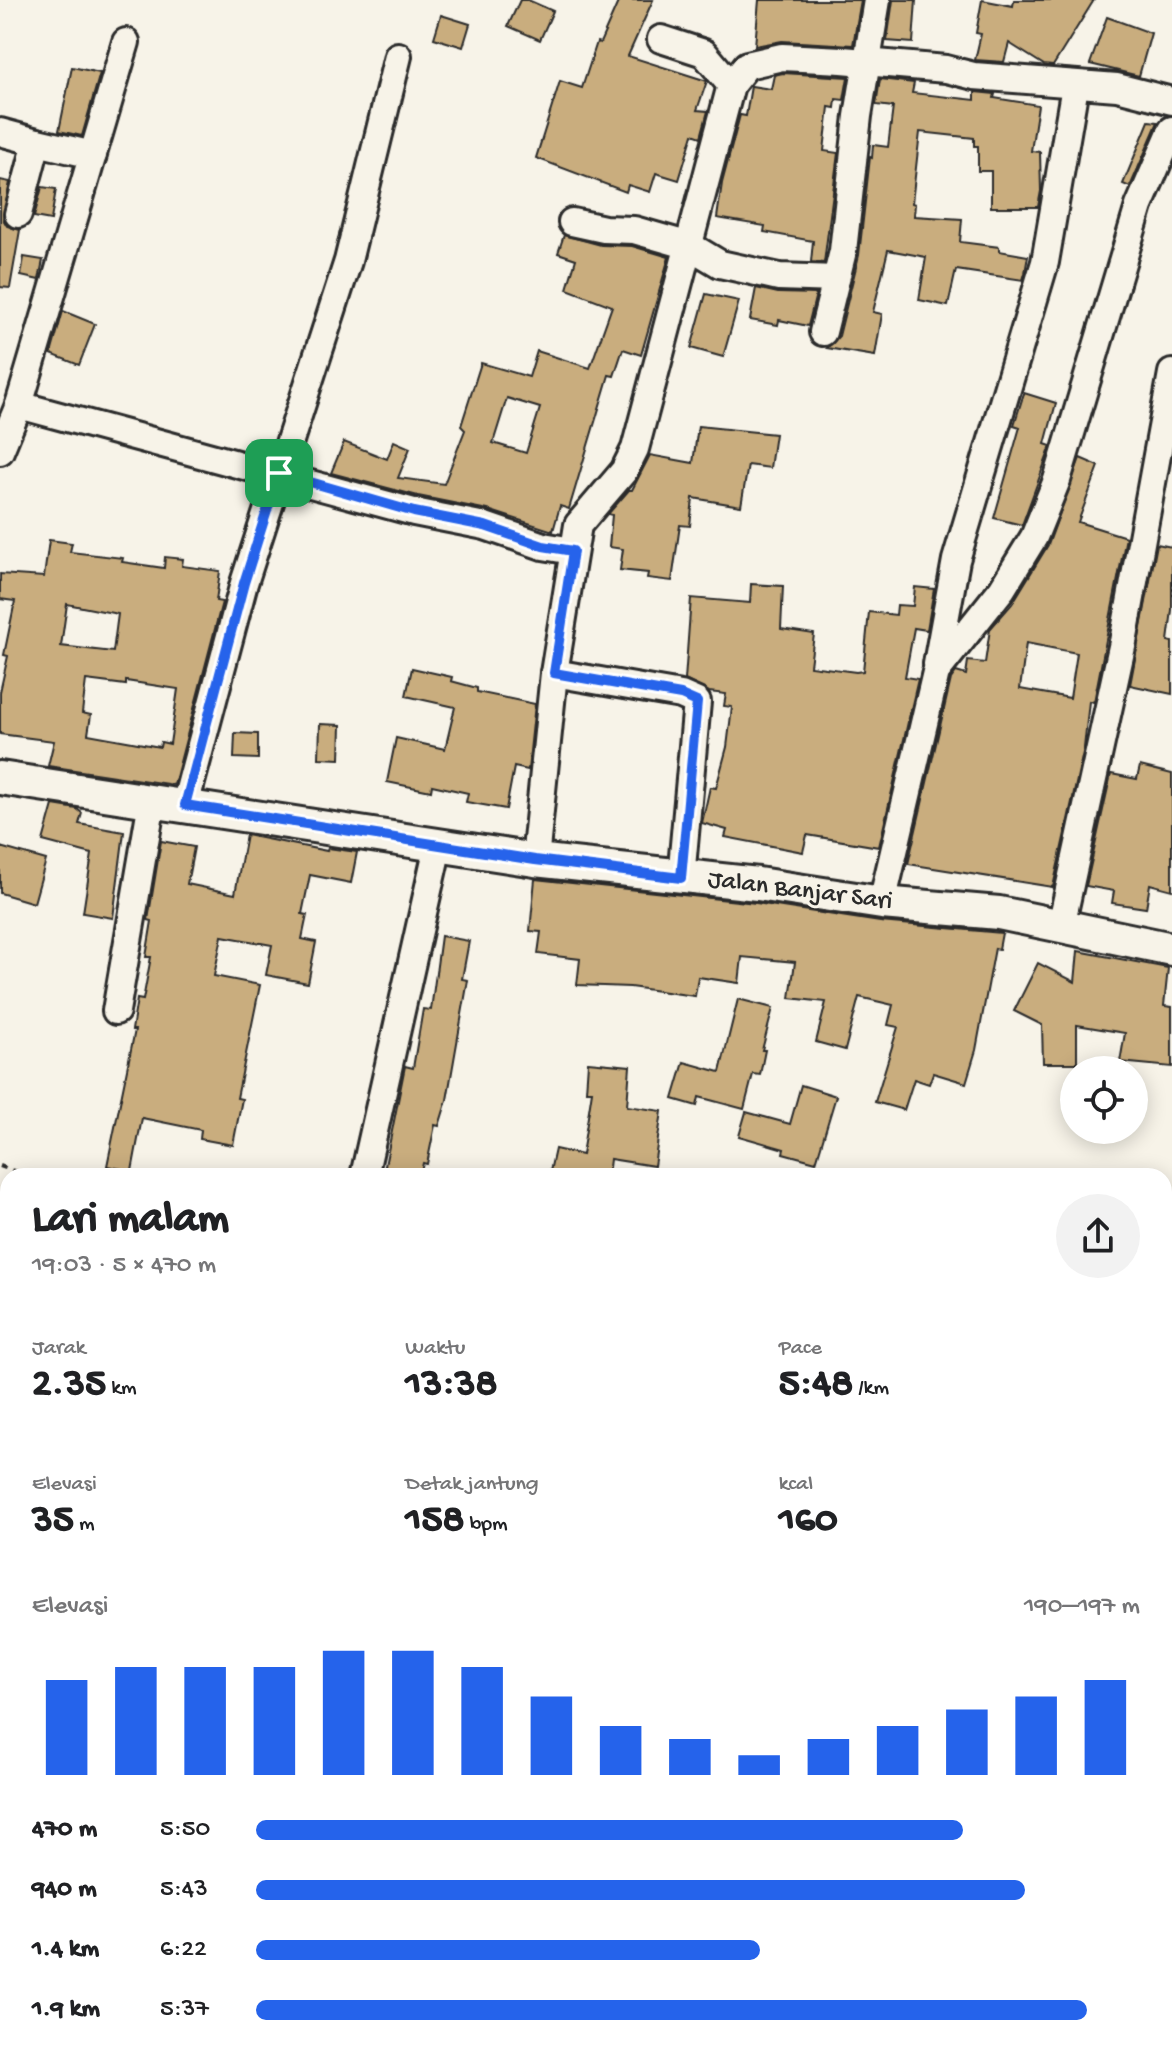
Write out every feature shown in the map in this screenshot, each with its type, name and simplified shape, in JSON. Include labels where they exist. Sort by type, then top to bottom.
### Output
[{"type":"street","points":[[823,332],[843,251],[858,116],[877,0]]},
{"type":"street","points":[[661,39],[704,53],[731,85]]},
{"type":"street","points":[[0,451],[19,405],[126,42]]},
{"type":"street","points":[[185,805],[244,583],[348,261],[398,56]]},
{"type":"street","points":[[535,860],[554,673],[578,525],[624,471],[635,449],[731,85],[747,65],[782,57],[868,63],[1075,86],[1117,87],[1172,101]]},
{"type":"street","points":[[882,903],[936,672],[956,560],[1045,262],[1075,86]]},
{"type":"street","points":[[936,672],[1002,589],[1034,537],[1057,480],[1139,206],[1172,130]]},
{"type":"street","points":[[0,132],[93,155]]},
{"type":"street","points":[[18,214],[37,142]]},
{"type":"street","points":[[572,222],[604,229],[634,230],[690,246],[720,264],[764,274],[800,280],[836,279]]},
{"type":"street","points":[[1061,926],[1123,642],[1172,373]]},
{"type":"street","points":[[19,405],[414,512],[485,526],[543,546],[573,551]]},
{"type":"street","points":[[554,673],[681,695],[697,702],[681,878]]},
{"type":"street","name":"Jalan Banjar Sari","points":[[0,778],[535,860],[758,884],[882,903],[999,913],[1172,949]]},
{"type":"street","points":[[116,1011],[152,801]]},
{"type":"street","points":[[366,1168],[438,846]]},
{"type":"building","points":[[520,0],[528,0],[553,11],[540,40],[508,26]]},
{"type":"building","points":[[619,0],[653,0],[628,56],[707,81],[697,110],[708,111],[701,137],[693,134],[679,180],[656,173],[650,192],[628,185],[626,192],[536,158],[560,81],[582,88],[597,42],[600,43]]},
{"type":"building","points":[[759,0],[861,0],[853,45],[782,41],[755,46]]},
{"type":"building","points":[[893,0],[916,0],[913,43],[887,41]]},
{"type":"building","points":[[982,0],[1013,6],[1014,0],[1094,0],[1053,66],[1044,65],[1009,43],[1004,62],[975,60],[981,34],[976,33]]},
{"type":"building","points":[[441,15],[470,24],[463,47],[434,38]]},
{"type":"building","points":[[1107,17],[1151,33],[1139,76],[1090,64]]},
{"type":"building","points":[[72,67],[100,73],[82,136],[59,131]]},
{"type":"building","points":[[774,75],[848,77],[844,100],[836,99],[835,108],[829,107],[824,151],[838,153],[824,263],[811,262],[813,241],[764,232],[765,226],[717,218],[722,183],[740,115],[746,116],[751,86],[771,89]]},
{"type":"building","points":[[880,79],[914,83],[912,93],[975,100],[975,92],[1038,105],[1031,151],[1040,152],[1041,191],[1038,207],[991,207],[991,171],[978,171],[978,146],[974,146],[974,138],[920,132],[912,203],[915,204],[914,216],[962,219],[960,242],[999,247],[999,251],[1028,256],[1025,273],[1023,280],[956,270],[948,306],[919,300],[926,257],[888,250],[873,312],[882,314],[875,356],[827,348],[839,336],[859,255],[873,145],[888,147],[893,107],[876,105]]},
{"type":"building","points":[[1149,121],[1158,122],[1130,187],[1123,184]]},
{"type":"building","points":[[0,180],[10,182],[3,219],[7,226],[20,230],[10,288],[0,287]]},
{"type":"building","points":[[42,187],[56,189],[51,220],[34,217]]},
{"type":"building","points":[[564,235],[601,245],[632,246],[669,257],[641,355],[623,349],[614,376],[609,375],[569,509],[560,506],[553,531],[488,510],[418,496],[331,473],[344,442],[387,459],[394,441],[410,448],[398,478],[444,484],[465,430],[461,426],[481,363],[529,377],[537,351],[590,368],[612,306],[567,289],[576,259],[558,253]],"holes":[[[507,398],[540,408],[526,453],[493,443]]]},
{"type":"building","points":[[24,257],[43,260],[39,280],[21,276]]},
{"type":"building","points":[[756,288],[778,293],[816,294],[808,326],[779,320],[778,325],[750,320]]},
{"type":"building","points":[[706,294],[739,301],[723,357],[691,348]]},
{"type":"building","points":[[63,311],[95,324],[79,365],[51,354]]},
{"type":"building","points":[[1024,393],[1056,403],[1045,444],[1051,446],[1022,525],[994,518],[1020,427],[1014,425]]},
{"type":"building","points":[[698,426],[775,434],[770,468],[748,465],[741,506],[693,498],[690,526],[680,525],[672,581],[647,578],[648,573],[620,570],[623,549],[609,547],[612,515],[608,514],[632,490],[650,455],[693,463]]},
{"type":"building","points":[[1080,458],[1099,466],[1078,522],[1126,537],[1094,702],[1089,701],[1084,748],[1053,887],[908,864],[951,679],[956,672],[966,675],[968,661],[985,663],[990,629],[1012,604],[1048,545]],"holes":[[[1026,643],[1077,653],[1070,698],[1020,689]]]},
{"type":"building","points":[[49,540],[72,543],[70,552],[123,558],[122,562],[164,568],[165,557],[183,559],[182,566],[220,571],[216,601],[222,602],[174,785],[48,766],[54,741],[0,734],[0,692],[8,656],[4,655],[15,601],[0,599],[0,574],[44,577]],"holes":[[[67,604],[118,614],[113,652],[61,646]],[[86,680],[126,685],[126,681],[178,689],[170,744],[161,742],[160,747],[88,734],[91,715],[82,713]]]},
{"type":"building","points":[[1157,544],[1172,547],[1172,610],[1168,641],[1172,642],[1172,694],[1130,685]]},
{"type":"building","points":[[751,584],[783,586],[781,629],[814,634],[810,666],[856,672],[863,671],[869,612],[896,615],[897,605],[913,606],[915,587],[934,589],[927,630],[914,628],[905,677],[918,679],[879,847],[807,835],[803,852],[725,837],[727,830],[702,823],[710,787],[716,788],[727,747],[732,707],[724,706],[726,694],[709,692],[685,680],[691,598],[750,603]]},
{"type":"building","points":[[412,668],[452,677],[451,681],[477,688],[477,692],[535,704],[528,770],[514,767],[506,809],[466,802],[468,793],[432,785],[431,791],[387,782],[396,738],[445,749],[455,707],[406,696]]},
{"type":"building","points":[[320,724],[341,725],[340,759],[319,758]]},
{"type":"building","points":[[235,733],[258,734],[258,759],[234,758]]},
{"type":"building","points":[[1140,766],[1172,774],[1172,890],[1150,884],[1146,908],[1112,903],[1114,891],[1086,886],[1111,774],[1137,779]]},
{"type":"building","points":[[53,805],[77,809],[82,813],[79,824],[124,832],[113,918],[83,913],[92,854],[43,841]]},
{"type":"building","points":[[246,835],[327,851],[328,848],[357,852],[351,883],[310,875],[302,914],[307,915],[302,939],[316,942],[308,983],[266,975],[272,945],[222,936],[214,976],[260,985],[237,1098],[242,1099],[233,1145],[200,1139],[201,1130],[142,1118],[133,1168],[107,1166],[135,1030],[132,1030],[137,999],[143,1000],[151,957],[146,957],[152,921],[148,920],[161,841],[194,847],[187,884],[235,894]]},
{"type":"building","points":[[0,847],[46,860],[34,903],[0,893]]},
{"type":"building","points":[[535,879],[756,903],[880,922],[1002,933],[999,949],[995,948],[976,1050],[966,1083],[933,1073],[929,1084],[914,1079],[904,1110],[875,1102],[898,1027],[888,1025],[893,1005],[859,997],[845,1050],[816,1042],[826,1002],[790,998],[795,962],[742,957],[739,983],[698,977],[695,996],[630,987],[577,985],[580,959],[538,954],[541,932],[530,931]]},
{"type":"building","points":[[441,936],[469,941],[462,979],[468,980],[447,1100],[439,1126],[435,1125],[427,1164],[423,1163],[422,1168],[385,1168],[405,1066],[413,1068],[423,1009],[431,1010]]},
{"type":"building","points":[[1078,951],[1168,968],[1164,1006],[1172,1007],[1172,1067],[1148,1065],[1148,1056],[1121,1056],[1125,1033],[1077,1025],[1077,1056],[1060,1056],[1060,1063],[1043,1063],[1042,1025],[1014,1011],[1038,963],[1075,982]]},
{"type":"building","points":[[738,999],[773,1008],[762,1050],[765,1050],[760,1075],[753,1074],[744,1109],[699,1097],[697,1106],[673,1099],[684,1062],[720,1072]]},
{"type":"building","points":[[588,1062],[630,1066],[627,1106],[662,1111],[654,1166],[610,1159],[609,1168],[551,1168],[555,1149],[582,1155],[592,1091],[586,1091]]},
{"type":"building","points":[[801,1085],[836,1096],[816,1162],[739,1136],[746,1112],[790,1124]]},
{"type":"route","points":[[279,473],[414,512],[485,526],[543,546],[573,551],[554,673],[681,695],[697,702],[681,878],[438,846],[185,805],[244,583],[279,473]]}]
